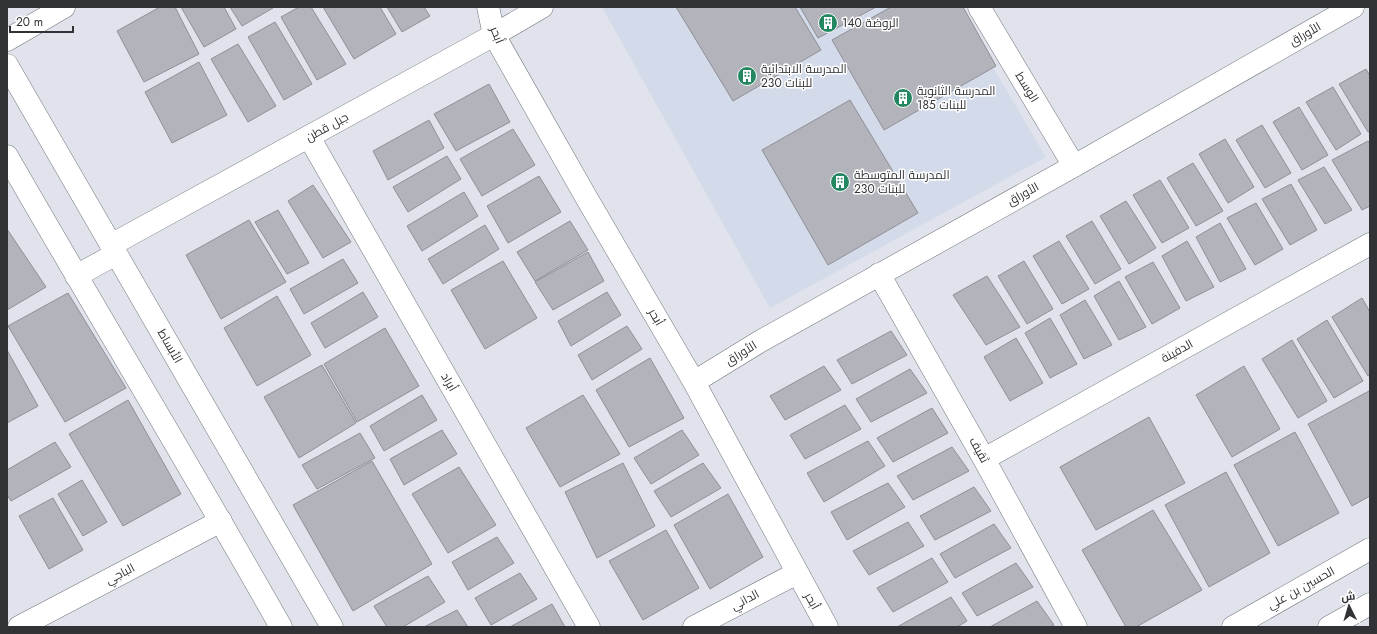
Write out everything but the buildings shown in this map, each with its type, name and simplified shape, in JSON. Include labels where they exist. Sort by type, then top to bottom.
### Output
[{"type":"street","points":[[7,40],[64,7]]},
{"type":"street","name":"أبحر","points":[[488,7],[494,35],[694,382],[796,573],[827,627]]},
{"type":"street","name":"جبل قطن","points":[[76,276],[114,250],[309,137],[542,7]]},
{"type":"street","name":"الوسط","points":[[980,7],[1074,166]]},
{"type":"street","name":"الأوراق","points":[[694,382],[759,342],[1074,166],[1352,7]]},
{"type":"street","name":"الأبساط","points":[[7,65],[332,627]]},
{"type":"street","name":"أبراد","points":[[309,137],[589,627]]},
{"type":"street","points":[[7,156],[76,276],[221,520],[281,627]]},
{"type":"street","name":"الدفينة","points":[[984,459],[1370,244]]},
{"type":"street","name":"ثقيف","points":[[879,274],[984,459],[1076,627]]},
{"type":"street","name":"الباجي","points":[[19,627],[221,520]]},
{"type":"street","name":"الحسين بن علي","points":[[1233,627],[1370,550]]},
{"type":"street","name":"الداني","points":[[694,627],[796,573]]},
{"type":"street","points":[[1329,627],[1370,604]]},
{"type":"shaded area","points":[[602,7],[957,7],[1046,157],[770,308]]},
{"type":"place","name":"الروضة 140","points":[[828,23]]},
{"type":"place","name":"المدرسة الابتدائية 230 للبنات","points":[[747,76]]},
{"type":"place","name":"المدرسة الثانوية 185 للبنات","points":[[903,98]]},
{"type":"place","name":"المدرسة المتوسطة 230 للبنات","points":[[840,182]]}]
